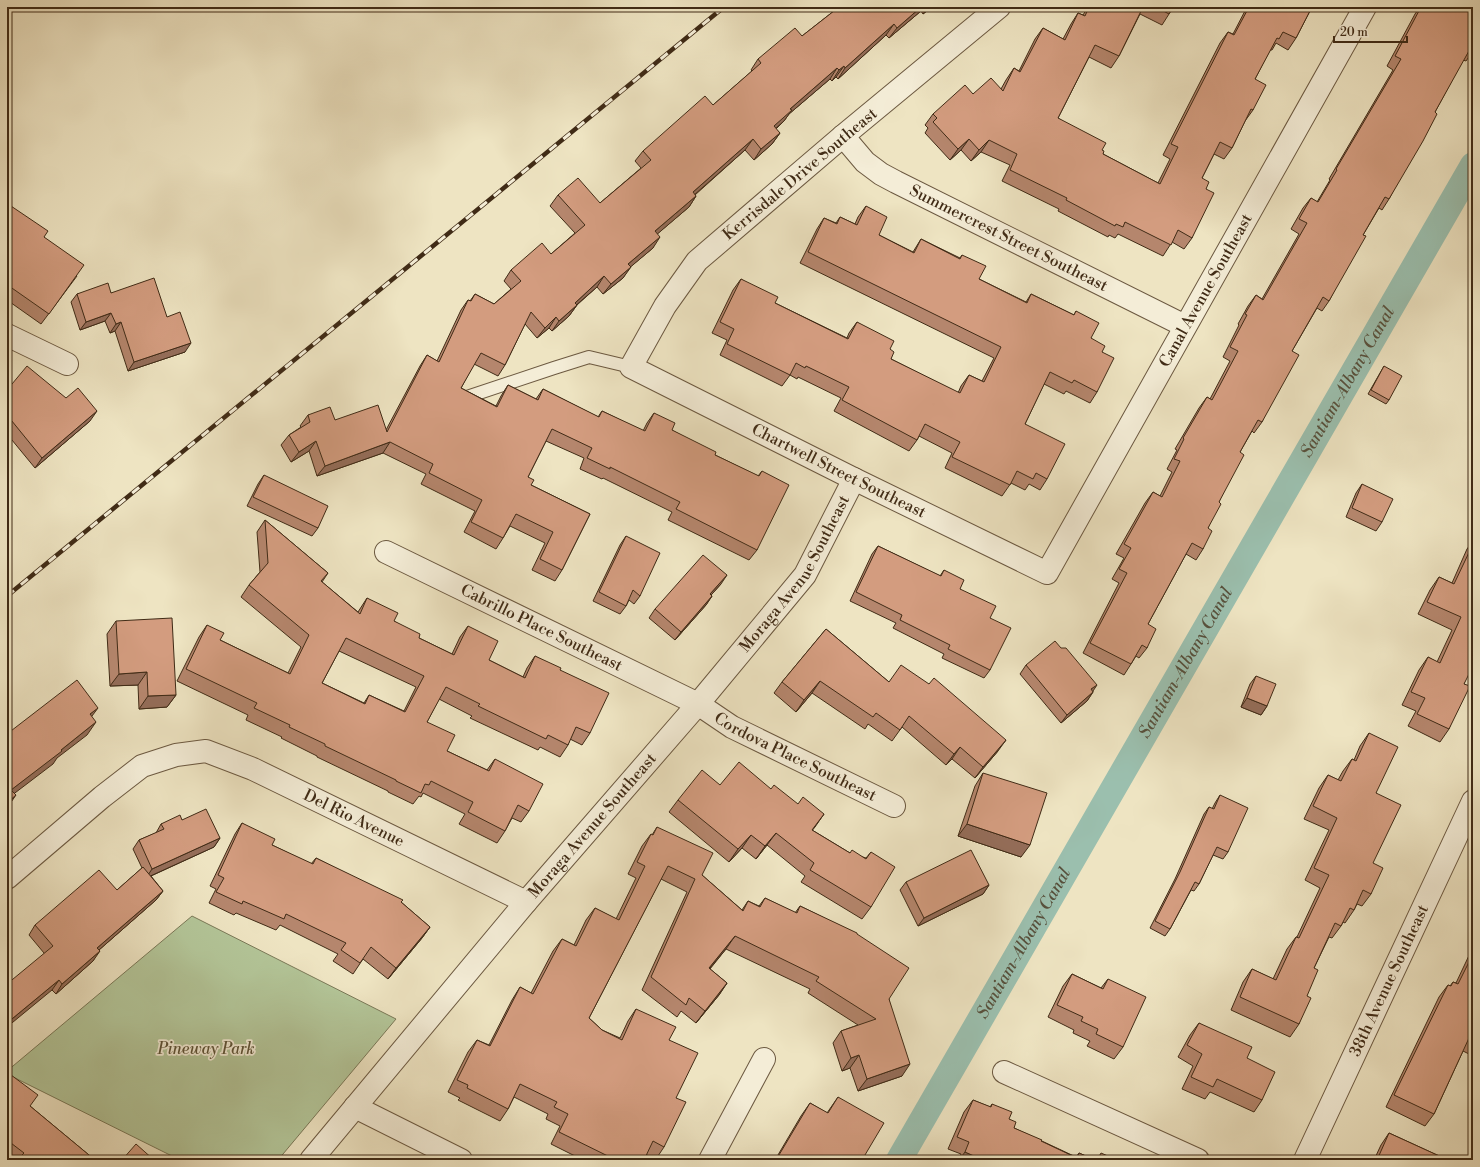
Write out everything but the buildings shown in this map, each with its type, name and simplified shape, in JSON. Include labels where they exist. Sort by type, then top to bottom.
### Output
[{"type":"street","name":"Kerrisdale Drive Southeast","points":[[631,366],[665,306],[697,261],[843,136],[999,7]]},
{"type":"street","name":"Canal Avenue Southeast","points":[[1047,573],[1365,7]]},
{"type":"street","name":"Summercrest Street Southeast","points":[[843,136],[865,162],[896,182],[1185,326]]},
{"type":"street","points":[[7,335],[67,364]]},
{"type":"street","name":"Chartwell Street Southeast","points":[[631,366],[854,479],[1047,573]]},
{"type":"street","name":"Moraga Avenue Southeast","points":[[311,1160],[526,902],[698,704],[805,575],[854,479]]},
{"type":"street","name":"Cabrillo Place Southeast","points":[[386,552],[698,704]]},
{"type":"street","name":"Cordova Place Southeast","points":[[698,704],[732,727],[894,806]]},
{"type":"street","name":"Del Rio Avenue","points":[[7,878],[102,797],[142,766],[176,756],[206,751],[253,769],[526,902]]},
{"type":"street","name":"38th Avenue Southeast","points":[[1305,1160],[1473,801]]},
{"type":"street","points":[[710,1160],[764,1059]]},
{"type":"street","points":[[1004,1072],[1198,1160]]},
{"type":"street","points":[[355,1107],[461,1160]]},
{"type":"lane","points":[[468,397],[590,357],[631,366]]},
{"type":"green space","name":"Pineway Park","points":[[192,916],[396,1019],[278,1160],[180,1160],[7,1074],[7,1071]]},
{"type":"waterway","name":"Santiam-Albany Canal","points":[[899,1160],[1473,165]]},
{"type":"railway","points":[[7,596],[724,7]]}]
